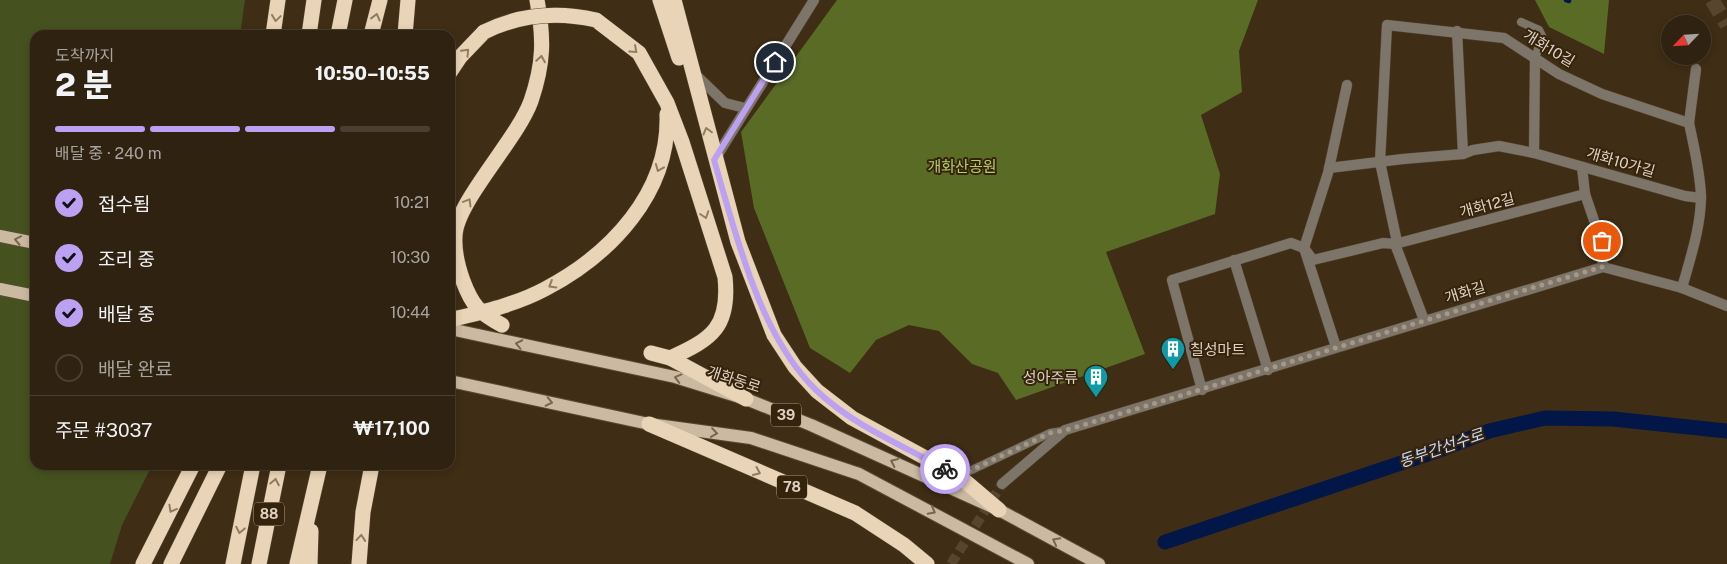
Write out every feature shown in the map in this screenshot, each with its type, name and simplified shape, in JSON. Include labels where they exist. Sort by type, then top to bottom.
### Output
[{"type":"highway","points":[[274,30],[278,0]]},
{"type":"highway","points":[[310,30],[314,0]]},
{"type":"highway","points":[[339,30],[345,0]]},
{"type":"highway","points":[[372,30],[380,0]]},
{"type":"highway","points":[[405,30],[408,0]]},
{"type":"highway","points":[[502,325],[480,313],[468,294],[456,256],[455,234],[462,213],[507,145],[530,102],[542,56],[543,34],[537,0]]},
{"type":"highway","points":[[660,0],[677,53],[700,105]]},
{"type":"highway","points":[[674,0],[714,160],[742,251],[774,335],[795,367],[817,391],[852,418],[959,476],[999,510]]},
{"type":"highway","points":[[455,64],[484,32],[500,24],[553,13],[570,14],[596,20],[639,53],[667,103],[682,142],[725,277],[727,296],[724,316],[714,332],[690,350],[670,358]]},
{"type":"highway","points":[[455,319],[480,313],[544,290],[602,251],[630,223],[649,192],[662,161],[668,133],[667,103]]},
{"type":"highway","points":[[651,353],[670,358],[746,399]]},
{"type":"highway","name":"78","points":[[649,424],[856,513],[904,545],[927,564]]},
{"type":"highway","points":[[143,564],[190,470]]},
{"type":"highway","points":[[171,564],[218,470]]},
{"type":"highway","name":"88","points":[[233,564],[252,470]]},
{"type":"highway","name":"88","points":[[258,564],[278,470]]},
{"type":"highway","points":[[297,564],[319,470]]},
{"type":"highway","points":[[359,564],[363,512],[371,470]]},
{"type":"highway","points":[[310,564],[312,497]]},
{"type":"main road","points":[[0,236],[30,242]]},
{"type":"main road","points":[[0,289],[30,295]]},
{"type":"main road","name":"개화동로","points":[[455,330],[675,377],[746,399],[811,425],[999,510],[1099,564]]},
{"type":"main road","name":"39","points":[[455,382],[649,424],[751,438],[859,474],[1028,564]]},
{"type":"street","points":[[714,160],[814,0]]},
{"type":"street","name":"개화10길","points":[[1380,162],[1387,25],[1457,31],[1504,38],[1534,59],[1602,94],[1689,123]]},
{"type":"street","points":[[1457,31],[1463,154]]},
{"type":"street","points":[[1534,59],[1534,153]]},
{"type":"street","points":[[691,69],[707,88],[725,103],[745,108]]},
{"type":"street","points":[[1682,288],[1696,239],[1701,198],[1698,166],[1689,123],[1696,69]]},
{"type":"street","points":[[1336,347],[1304,248],[1329,168],[1347,85]]},
{"type":"street","name":"개화10가길","points":[[1380,162],[1463,154],[1473,150],[1499,146],[1534,153],[1685,196],[1701,198]]},
{"type":"street","points":[[1329,168],[1380,162],[1396,244],[1424,320]]},
{"type":"street","points":[[1582,167],[1585,194],[1602,241],[1602,267],[1682,288],[1727,306]]},
{"type":"street","name":"개화12길","points":[[1202,390],[1172,280],[1290,243],[1304,248],[1313,260],[1383,243],[1396,244],[1585,194]]},
{"type":"street","points":[[1234,260],[1268,370]]},
{"type":"street","name":"개화길","points":[[1002,484],[1066,430],[1602,267]]},
{"type":"lane","points":[[1521,22],[1539,30],[1542,36],[1534,59]]},
{"type":"lane","points":[[959,476],[1050,433],[1066,430]]},
{"type":"green space","points":[[0,0],[245,0],[241,30],[30,30],[30,470],[150,470],[122,525],[110,564],[0,564]]},
{"type":"green space","name":"개화산공원","points":[[837,0],[1258,0],[1239,51],[1242,92],[1201,115],[1220,174],[1215,214],[1106,252],[1145,354],[1016,400],[998,373],[972,364],[939,331],[909,325],[876,340],[850,373],[810,348],[754,208],[741,132]]},
{"type":"green space","points":[[1535,0],[1609,0],[1604,54],[1549,27]]},
{"type":"waterway","name":"동부간선수로","points":[[1165,542],[1437,451],[1489,431],[1545,418],[1613,419],[1727,431]]},
{"type":"tunnel","points":[[1712,0],[1727,25]]},
{"type":"tunnel","points":[[951,564],[1002,484]]},
{"type":"way so far","points":[[945,469],[959,476],[1050,433],[1202,390],[1336,347],[1602,267],[1602,241]]},
{"type":"place","name":"칠성마트","points":[[1173,370]]},
{"type":"place","name":"성아주류","points":[[1096,398]]},
{"type":"route","points":[[775,62],[714,160],[738,242],[774,335],[795,367],[817,391],[852,418],[945,469]]}]
